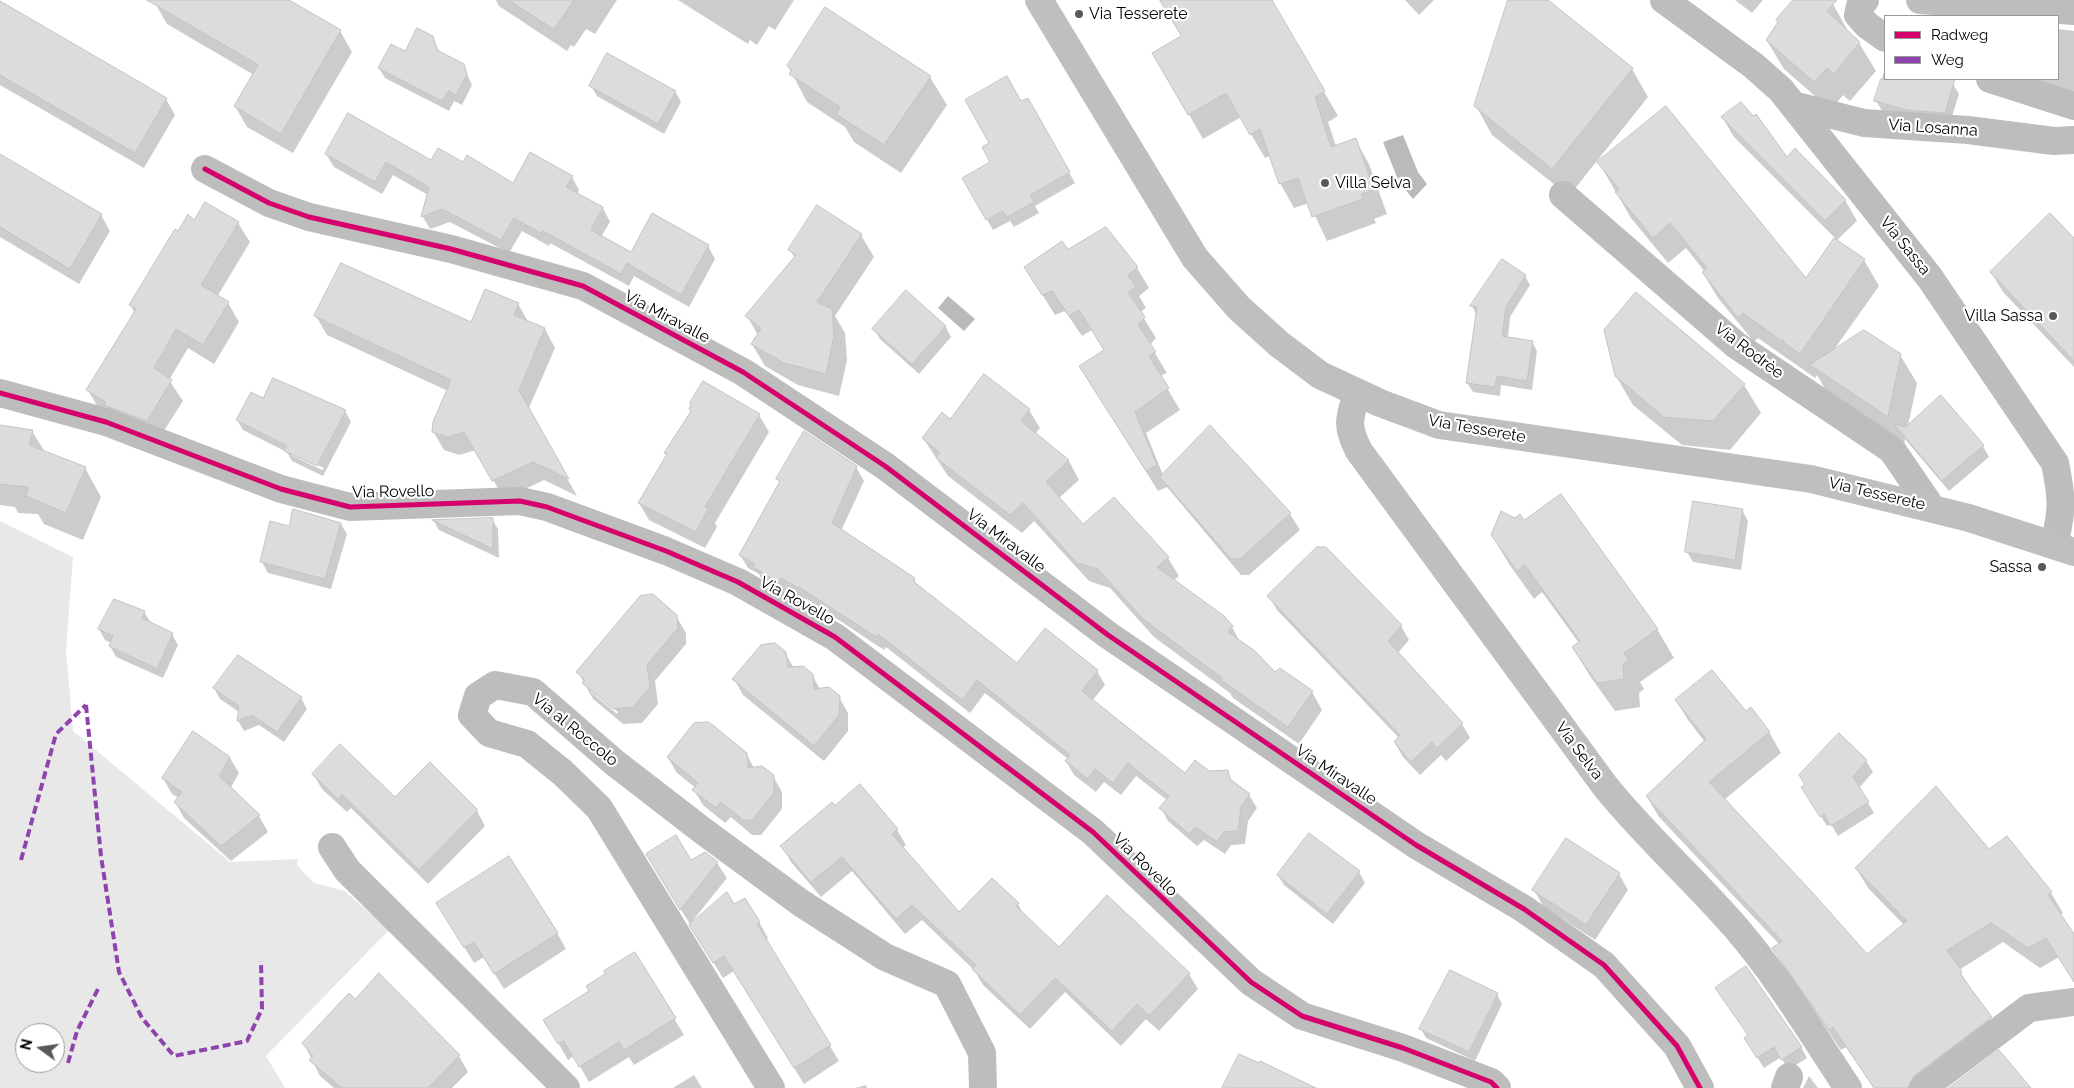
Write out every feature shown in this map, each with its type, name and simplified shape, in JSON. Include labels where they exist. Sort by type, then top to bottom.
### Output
[{"type":"main road","name":"Via Tesserete","points":[[1039,0],[1174,226],[1208,275],[1239,308],[1279,344],[1320,375],[1357,394],[1439,425],[1762,470],[1864,490],[1930,507],[2064,548]]},
{"type":"main road","name":"Via Selva","points":[[1357,394],[1348,421],[1350,433],[1359,451],[1605,786],[1636,825],[1715,904],[1759,955],[1788,994],[1818,1046],[1848,1088]]},
{"type":"street","name":"Via Sassa","points":[[1664,0],[1754,66],[1781,90],[1930,278],[2055,463],[2061,492],[2064,548]]},
{"type":"street","points":[[1865,0],[1860,6],[1858,15],[1867,25],[1884,37]]},
{"type":"street","points":[[1920,0],[2074,11]]},
{"type":"street","points":[[1993,80],[2074,106]]},
{"type":"street","name":"Via Losanna","points":[[1793,105],[1864,123],[1968,130],[2054,141],[2074,140]]},
{"type":"street","name":"Via Miravalle","points":[[205,169],[269,203],[309,217],[451,249],[583,286],[743,372],[885,466],[1108,635],[1416,845],[1524,909],[1604,965],[1677,1046],[1700,1088]]},
{"type":"street","name":"Via Rodrèe","points":[[1563,195],[1736,345],[1892,450],[1930,507]]},
{"type":"street","name":"Via Rovello","points":[[0,393],[106,422],[281,489],[350,507],[520,501],[547,507],[666,550],[738,582],[835,637],[1092,832],[1251,982],[1302,1016],[1403,1048],[1490,1082],[1497,1088]]},
{"type":"street","name":"Via al Roccolo","points":[[771,1088],[600,808],[563,773],[528,744],[488,733],[472,715],[478,696],[495,685],[533,692],[615,763],[703,831],[802,903],[885,956],[947,984],[982,1053],[983,1088]]},
{"type":"street","points":[[332,848],[347,870],[566,1088]]},
{"type":"street","points":[[1923,1088],[2029,1008],[2074,1002]]},
{"type":"shaded area","points":[[1403,135],[1418,172],[1427,184],[1413,199],[1399,182],[1383,142]]},
{"type":"shaded area","points":[[948,296],[975,319],[964,331],[938,308]]},
{"type":"shaded area","points":[[0,521],[73,557],[66,650],[73,731],[230,862],[298,859],[297,865],[314,883],[345,891],[389,930],[266,1056],[285,1088],[0,1088]]},
{"type":"building","points":[[147,0],[289,0],[341,30],[281,134],[234,106],[258,65]]},
{"type":"building","points":[[509,0],[574,0],[554,29]]},
{"type":"building","points":[[1160,0],[1272,0],[1325,91],[1315,97],[1331,147],[1356,138],[1374,190],[1361,194],[1363,199],[1312,217],[1298,178],[1279,184],[1260,129],[1250,135],[1226,93],[1188,115],[1152,53],[1181,36]]},
{"type":"building","points":[[1508,0],[1548,0],[1633,68],[1552,169],[1474,106]]},
{"type":"building","points":[[1793,0],[1837,0],[1827,11],[1860,42],[1834,74],[1827,68],[1814,82],[1766,40],[1778,22],[1776,20]]},
{"type":"building","points":[[0,1],[167,98],[135,153],[0,75]]},
{"type":"building","points":[[825,7],[931,76],[884,145],[836,114],[840,107],[789,74],[792,70],[787,66]]},
{"type":"building","points":[[417,28],[433,36],[437,50],[464,64],[467,74],[456,95],[448,91],[442,101],[378,68],[391,44],[405,51]]},
{"type":"building","points":[[607,53],[676,91],[658,124],[589,86]]},
{"type":"building","points":[[1007,76],[1021,101],[1028,98],[1070,172],[1030,195],[1034,202],[1007,217],[1003,211],[986,220],[962,178],[990,162],[982,147],[989,143],[965,100]]},
{"type":"building","points":[[1881,79],[1955,80],[1945,113],[1907,110],[1874,101]]},
{"type":"building","points":[[1741,102],[1753,116],[1756,114],[1787,157],[1795,148],[1846,200],[1825,221],[1721,117]]},
{"type":"building","points":[[1666,106],[1806,278],[1834,238],[1865,259],[1800,354],[1783,342],[1783,339],[1782,341],[1743,313],[1738,318],[1702,272],[1707,268],[1670,223],[1653,238],[1615,192],[1619,189],[1597,162]]},
{"type":"building","points":[[348,113],[431,160],[438,148],[463,162],[467,155],[513,183],[530,152],[573,176],[566,187],[603,207],[591,230],[631,252],[652,213],[709,245],[681,295],[627,263],[621,274],[543,231],[541,233],[514,218],[501,240],[442,209],[421,217],[429,187],[386,162],[375,182],[325,154]]},
{"type":"building","points":[[0,154],[102,214],[70,269],[0,227]]},
{"type":"building","points":[[205,202],[239,222],[201,285],[229,302],[203,345],[176,329],[154,368],[172,380],[147,421],[104,405],[106,402],[86,390],[136,309],[129,305],[175,229],[178,231],[188,214],[194,220]]},
{"type":"building","points":[[817,205],[862,234],[817,302],[832,309],[834,336],[826,374],[784,363],[751,344],[761,328],[745,316],[796,255],[788,250]]},
{"type":"building","name":"Villa Sassa","points":[[2050,213],[2074,238],[2074,361],[1990,272]]},
{"type":"building","points":[[1106,227],[1138,267],[1128,275],[1136,287],[1128,292],[1145,317],[1138,325],[1156,352],[1149,356],[1169,388],[1135,412],[1157,465],[1146,471],[1079,366],[1104,350],[1079,310],[1069,316],[1052,291],[1042,295],[1024,267],[1062,241],[1068,249]]},
{"type":"building","points":[[1502,259],[1526,275],[1506,307],[1502,336],[1533,341],[1527,381],[1497,376],[1495,387],[1466,383],[1477,307],[1470,306]]},
{"type":"building","points":[[341,263],[471,322],[485,289],[519,303],[514,315],[545,328],[519,390],[569,479],[533,462],[492,481],[464,432],[448,437],[432,432],[433,422],[451,380],[314,316]]},
{"type":"building","points":[[906,290],[946,326],[912,364],[872,329]]},
{"type":"building","points":[[1636,292],[1745,384],[1713,421],[1664,417],[1615,376],[1604,330]]},
{"type":"building","points":[[1864,330],[1901,354],[1888,417],[1810,365]]},
{"type":"building","points":[[984,374],[1030,409],[1021,421],[1069,460],[1046,482],[1083,524],[1114,497],[1169,557],[1157,567],[1224,616],[1233,626],[1228,632],[1255,651],[1275,672],[1280,668],[1313,691],[1288,727],[1221,680],[1222,678],[1142,618],[1098,569],[1077,563],[1023,503],[1010,515],[936,458],[940,453],[922,438],[942,412],[950,419]]},
{"type":"building","points":[[273,378],[346,410],[317,466],[284,451],[287,446],[236,420],[251,392],[263,398]]},
{"type":"building","points":[[703,381],[760,414],[705,507],[708,509],[696,532],[638,503],[667,454],[664,453],[691,411],[689,409],[690,403]]},
{"type":"building","points":[[1941,395],[1984,445],[1942,481],[1894,424],[1905,427]]},
{"type":"building","points":[[0,425],[33,430],[29,445],[86,467],[66,513],[26,496],[28,487],[0,484]]},
{"type":"building","points":[[1210,425],[1291,513],[1240,559],[1231,559],[1160,477]]},
{"type":"building","points":[[804,431],[857,466],[832,523],[915,578],[913,581],[1017,663],[1045,628],[1098,670],[1082,691],[1185,773],[1195,760],[1209,771],[1228,770],[1230,779],[1250,794],[1241,807],[1238,831],[1224,832],[1217,842],[1196,827],[1189,834],[1159,808],[1169,796],[1128,763],[1113,783],[1095,769],[1088,779],[1065,761],[1070,755],[977,680],[962,700],[878,634],[876,637],[799,587],[781,578],[779,582],[753,567],[755,564],[739,555],[780,481],[776,479]]},
{"type":"building","points":[[1561,494],[1658,629],[1624,653],[1629,660],[1623,664],[1624,679],[1597,683],[1572,647],[1580,641],[1525,565],[1517,571],[1491,535],[1501,511],[1515,518],[1520,514],[1524,520]]},
{"type":"building","points":[[1693,501],[1743,509],[1735,560],[1685,552]]},
{"type":"building","points":[[293,509],[341,523],[325,579],[260,562],[270,521],[289,526]]},
{"type":"building","points":[[493,518],[493,549],[432,520]]},
{"type":"building","points":[[1317,547],[1326,547],[1402,625],[1388,641],[1463,723],[1437,748],[1432,742],[1411,762],[1394,742],[1400,735],[1267,596]]},
{"type":"building","points":[[653,594],[677,615],[678,628],[647,665],[650,687],[633,707],[613,709],[582,683],[585,680],[576,672],[640,596]]},
{"type":"building","points":[[114,599],[145,611],[142,618],[173,633],[157,669],[109,646],[113,636],[98,629]]},
{"type":"building","points":[[775,643],[786,652],[788,667],[803,666],[813,674],[814,689],[829,687],[840,696],[839,715],[814,746],[732,679],[761,645]]},
{"type":"building","points":[[238,655],[302,697],[277,732],[252,715],[237,721],[239,706],[213,688]]},
{"type":"building","points":[[1712,670],[1746,711],[1751,707],[1770,732],[1709,782],[1867,954],[1907,921],[1855,868],[1936,786],[1989,849],[2007,836],[2052,892],[2048,895],[2074,934],[2074,982],[2046,938],[2028,948],[1991,923],[1947,950],[1962,972],[1960,974],[1992,1017],[1914,1076],[1908,1088],[1874,1088],[1833,1027],[1829,1030],[1772,948],[1782,941],[1646,796],[1706,739],[1675,700]]},
{"type":"building","points":[[709,722],[747,753],[748,768],[762,766],[774,775],[774,793],[752,820],[743,820],[721,802],[716,808],[692,790],[698,783],[667,757],[694,723]]},
{"type":"building","points":[[193,731],[230,757],[219,776],[260,815],[221,846],[174,802],[182,792],[162,778]]},
{"type":"building","points":[[1839,733],[1867,760],[1853,777],[1869,802],[1831,826],[1824,814],[1820,817],[1801,787],[1805,785],[1799,775]]},
{"type":"building","points":[[340,744],[395,797],[430,762],[478,810],[419,870],[342,794],[338,799],[312,774]]},
{"type":"building","points":[[860,784],[898,829],[892,834],[959,912],[992,878],[1019,903],[1016,906],[1059,947],[1107,895],[1190,973],[1149,1016],[1137,1004],[1112,1031],[1055,978],[1020,1015],[972,969],[976,965],[912,905],[896,919],[842,857],[811,882],[780,846],[832,802],[835,805]]},
{"type":"building","points":[[1309,833],[1360,871],[1327,914],[1277,875]]},
{"type":"building","points":[[676,835],[691,860],[705,852],[718,862],[680,910],[646,854]]},
{"type":"building","points":[[1566,838],[1620,873],[1586,925],[1532,890]]},
{"type":"building","points":[[509,856],[558,933],[494,974],[474,942],[464,948],[436,903]]},
{"type":"building","points":[[727,892],[734,904],[745,898],[760,922],[757,924],[831,1045],[794,1068],[724,956],[713,963],[689,925]]},
{"type":"building","points":[[635,952],[676,1018],[624,1050],[619,1042],[579,1067],[564,1041],[558,1044],[543,1020],[589,991],[586,986],[605,974],[604,971]]},
{"type":"building","points":[[1746,966],[1802,1047],[1781,1060],[1774,1047],[1757,1058],[1744,1038],[1748,1035],[1715,988]]},
{"type":"building","points":[[1450,970],[1498,993],[1469,1052],[1419,1029]]},
{"type":"building","points":[[379,973],[460,1055],[428,1088],[342,1088],[309,1060],[313,1056],[302,1043],[349,993],[355,999]]},
{"type":"building","points":[[1999,1050],[2031,1088],[1949,1088]]},
{"type":"building","points":[[1239,1054],[1259,1063],[1260,1061],[1316,1088],[1222,1088]]},
{"type":"marked path","points":[[86,705],[101,856],[119,972],[142,1018],[174,1056],[247,1041],[262,1009],[261,961]]},
{"type":"marked path","points":[[21,860],[56,734],[86,705]]},
{"type":"marked path","points":[[68,1063],[77,1031],[99,987]]},
{"type":"cycle path","points":[[205,169],[269,203],[309,217],[451,249],[583,286],[743,372],[885,466],[1108,635],[1416,845],[1524,909],[1604,965],[1677,1046],[1700,1088]]},
{"type":"cycle path","points":[[0,393],[106,422],[281,489],[350,507],[520,501],[547,507],[666,551],[738,582],[835,637],[1093,832],[1251,982],[1302,1016],[1403,1048],[1491,1082],[1497,1088]]},
{"type":"place","name":"Via Tesserete","points":[[1079,14]]},
{"type":"place","name":"Villa Selva","points":[[1325,183]]},
{"type":"place","name":"Villa Sassa","points":[[2053,316]]},
{"type":"place","name":"Sassa","points":[[2042,567]]}]
